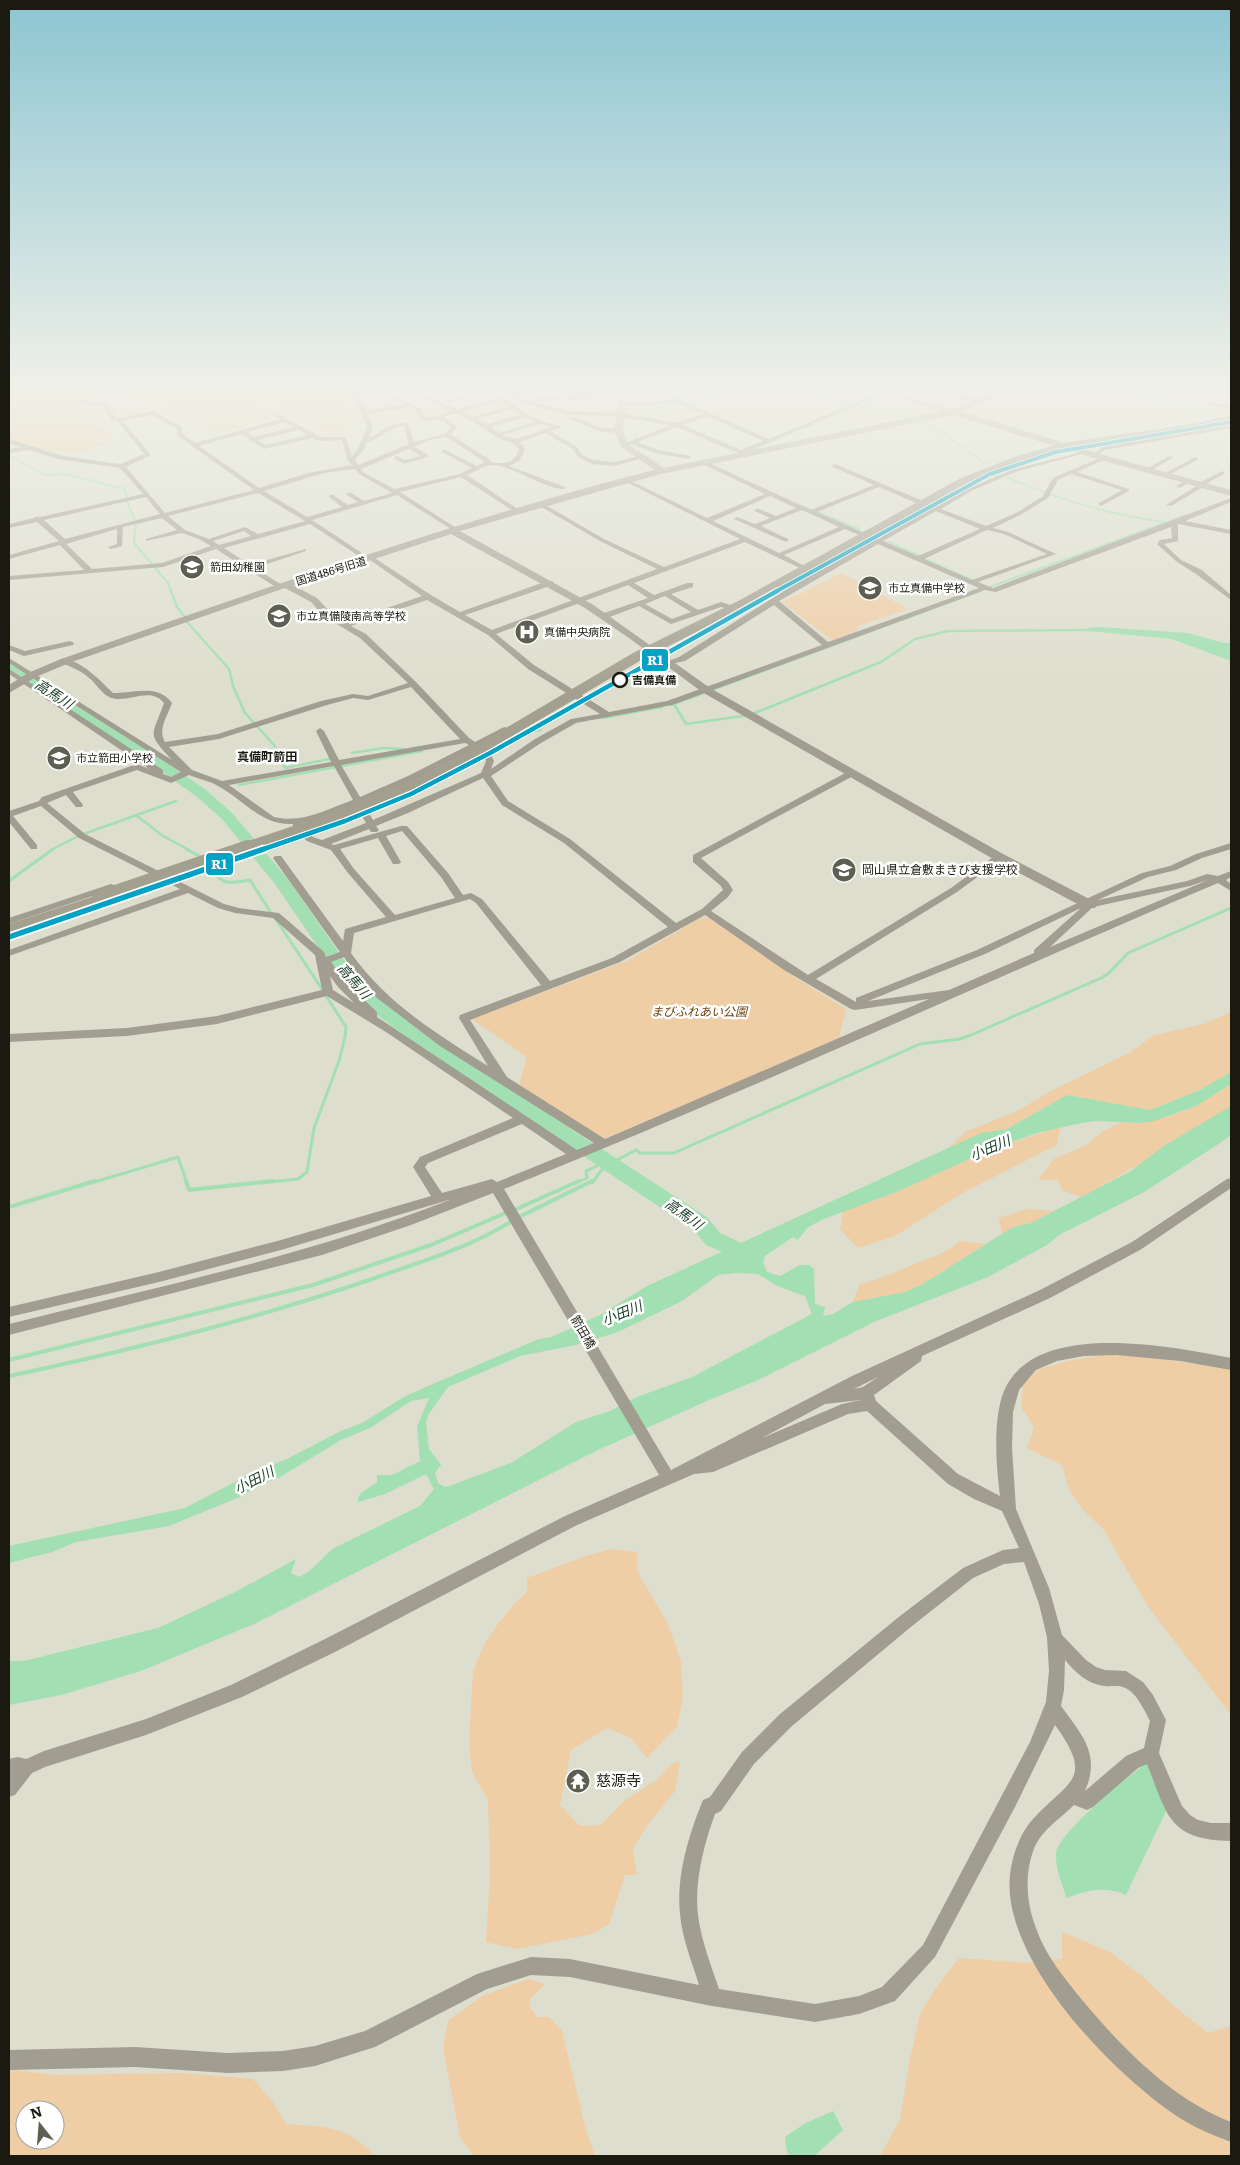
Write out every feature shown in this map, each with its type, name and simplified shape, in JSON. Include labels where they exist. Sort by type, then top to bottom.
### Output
[{"type":"highway","points":[[9,930],[315,826],[392,795],[477,747],[528,722],[651,650],[734,609],[942,493]]},
{"type":"street","points":[[144,493],[162,515],[183,531],[208,541],[249,568],[314,600],[328,615],[363,636],[413,684],[466,740],[488,756],[490,760],[485,774]]},
{"type":"street","points":[[9,557],[120,528],[136,521],[251,493]]},
{"type":"street","points":[[262,493],[428,597],[491,633],[531,667],[607,714]]},
{"type":"street","points":[[9,578],[169,564],[395,493]]},
{"type":"street","points":[[395,493],[455,531],[581,601],[708,691],[999,857],[1087,904]]},
{"type":"street","points":[[490,493],[517,510]]},
{"type":"street","name":"国道486号旧道","points":[[9,690],[27,678],[65,661],[283,586],[517,510],[581,493]]},
{"type":"street","points":[[651,493],[806,569]]},
{"type":"street","points":[[813,511],[859,493]]},
{"type":"street","points":[[897,493],[935,510],[1027,541],[1053,554],[975,582]]},
{"type":"street","points":[[666,663],[682,659],[774,601],[966,493]]},
{"type":"street","points":[[920,558],[1020,513],[1047,496],[1048,493]]},
{"type":"street","points":[[1101,504],[1121,493]]},
{"type":"street","points":[[1169,505],[1189,493]]},
{"type":"street","points":[[349,494],[364,503]]},
{"type":"street","points":[[706,521],[770,494],[987,588]]},
{"type":"street","points":[[9,526],[37,518],[148,496]]},
{"type":"street","points":[[331,496],[347,508]]},
{"type":"street","points":[[324,843],[371,825],[500,768],[538,741],[574,721],[669,703],[708,691],[987,588],[1174,523],[1231,500]]},
{"type":"street","points":[[540,504],[602,540],[664,570]]},
{"type":"street","points":[[755,526],[802,508]]},
{"type":"street","points":[[757,510],[775,518]]},
{"type":"street","points":[[37,518],[90,571]]},
{"type":"street","points":[[737,519],[786,540]]},
{"type":"street","points":[[1174,523],[1231,532]]},
{"type":"street","points":[[1174,523],[1176,540],[1160,544],[1179,561],[1199,572],[1231,598]]},
{"type":"street","points":[[156,530],[174,525]]},
{"type":"street","points":[[777,556],[846,526]]},
{"type":"street","points":[[111,547],[120,545],[120,528]]},
{"type":"street","points":[[208,541],[245,529],[256,536]]},
{"type":"street","points":[[148,540],[183,531]]},
{"type":"street","points":[[491,633],[744,540]]},
{"type":"street","points":[[249,568],[304,550]]},
{"type":"street","points":[[139,567],[145,575]]},
{"type":"street","points":[[629,583],[653,598]]},
{"type":"street","points":[[459,615],[550,584]]},
{"type":"street","points":[[604,616],[690,585]]},
{"type":"street","points":[[666,594],[698,613]]},
{"type":"street","points":[[345,625],[428,597]]},
{"type":"street","points":[[774,601],[828,646]]},
{"type":"street","points":[[639,603],[671,622],[721,604],[734,609]]},
{"type":"street","points":[[9,647],[24,654],[70,643]]},
{"type":"street","points":[[9,660],[27,678],[173,780]]},
{"type":"street","points":[[65,661],[90,675],[111,696],[149,693],[166,699],[168,703],[156,734],[158,741],[164,745],[187,773]]},
{"type":"street","points":[[9,671],[27,678],[187,773],[221,784],[271,819],[296,823],[411,778],[477,747]]},
{"type":"street","points":[[164,745],[219,736],[324,703],[353,696],[368,698],[413,684]]},
{"type":"street","points":[[320,731],[371,825],[396,862]]},
{"type":"street","points":[[221,784],[466,740]]},
{"type":"street","points":[[34,847],[9,815],[42,803],[45,799],[136,767],[173,780],[187,773]]},
{"type":"street","points":[[504,1082],[464,1018],[616,960],[705,911],[725,895],[728,890],[725,884],[696,860],[696,857],[852,773]]},
{"type":"street","points":[[485,774],[505,803],[567,841],[676,928]]},
{"type":"street","points":[[68,791],[79,805]]},
{"type":"street","points":[[42,803],[81,835],[221,906],[238,911],[276,915],[324,958],[354,997],[390,1029],[578,1155]]},
{"type":"street","points":[[296,823],[310,839],[334,848],[351,871],[392,918]]},
{"type":"street","points":[[334,848],[404,828],[445,875],[459,898]]},
{"type":"street","points":[[852,1004],[981,952],[1014,935],[1087,904],[1145,875],[1173,868],[1199,856],[1231,846]]},
{"type":"street","points":[[807,980],[954,890],[999,857]]},
{"type":"street","points":[[278,858],[344,954],[381,996],[444,1043],[600,1146]]},
{"type":"street","points":[[9,921],[156,872]]},
{"type":"street","points":[[1037,956],[1037,952],[1087,904],[1161,890],[1207,878],[1227,881]]},
{"type":"street","points":[[9,1330],[322,1250],[498,1190],[951,995],[1037,956],[1227,881]]},
{"type":"street","points":[[9,953],[188,890]]},
{"type":"street","points":[[344,954],[349,931],[471,896],[479,901],[549,987]]},
{"type":"street","points":[[705,911],[807,980],[855,1006],[941,993],[951,995]]},
{"type":"street","points":[[324,958],[344,954]]},
{"type":"street","points":[[324,958],[328,992]]},
{"type":"street","points":[[9,1038],[127,1032],[209,1022],[328,992],[380,1025],[390,1029]]},
{"type":"street","points":[[439,1198],[419,1167],[424,1160],[523,1119]]},
{"type":"street","points":[[9,1789],[26,1767],[44,1759],[146,1727],[236,1691],[329,1646],[570,1521],[666,1475],[693,1467],[823,1397],[1096,1269],[1169,1226],[1231,1182]]},
{"type":"street","points":[[9,1312],[159,1277],[281,1245],[486,1184],[498,1190]]},
{"type":"street","name":"箭田橋","points":[[498,1190],[666,1475]]},
{"type":"street","points":[[9,2060],[135,2057],[228,2064],[283,2062],[316,2056],[368,2040],[484,1981],[531,1966],[570,1968],[712,1997],[815,2013],[860,2005],[888,1994],[929,1951],[936,1939],[1040,1739],[1052,1707],[1056,1689],[1057,1641],[1029,1554],[1009,1507],[1004,1446],[1008,1406],[1015,1382],[1024,1371],[1034,1364],[1064,1354],[1124,1348],[1231,1364]]},
{"type":"street","points":[[693,1467],[708,1467],[868,1399],[922,1350]]},
{"type":"street","points":[[823,1397],[868,1399],[953,1479],[979,1494],[1009,1507]]},
{"type":"street","points":[[712,1997],[689,1915],[688,1900],[698,1840],[709,1806],[715,1805],[748,1758],[786,1720],[920,1610],[968,1573],[988,1562],[1029,1554]]},
{"type":"street","points":[[1057,1641],[1067,1649],[1082,1668],[1095,1676],[1109,1679],[1122,1677],[1138,1689],[1158,1720],[1151,1753],[1176,1814],[1194,1828],[1207,1833],[1231,1832]]},
{"type":"street","points":[[1052,1707],[1070,1732],[1084,1761],[1084,1774],[1072,1796],[1054,1810],[1030,1836],[1018,1876],[1018,1892],[1023,1916],[1039,1955],[1060,1986],[1117,2051],[1163,2095],[1185,2110],[1231,2132]]},
{"type":"street","points":[[1072,1796],[1087,1801],[1132,1762],[1151,1753]]},
{"type":"street","points":[[9,1767],[18,1765],[26,1767]]},
{"type":"green space","points":[[842,573],[908,609],[856,627],[859,630],[832,640],[782,602]]},
{"type":"green space","name":"まびふれあい公園","points":[[702,917],[709,918],[799,980],[846,1009],[839,1038],[604,1139],[519,1085],[527,1057],[472,1019],[629,960]]},
{"type":"green space","points":[[1231,1012],[1231,1072],[1200,1090],[1150,1110],[1067,1095],[1007,1129],[981,1133],[946,1151],[965,1132],[1015,1112],[1051,1091],[1131,1052],[1154,1035],[1204,1024]]},
{"type":"green space","points":[[1231,1084],[1231,1106],[1138,1165],[1081,1197],[1062,1190],[1058,1180],[1038,1180],[1054,1159],[1086,1145],[1105,1130],[1122,1122],[1140,1123],[1170,1116],[1196,1106]]},
{"type":"green space","points":[[1060,1127],[1057,1145],[964,1192],[895,1236],[858,1248],[840,1229],[843,1211],[899,1191],[989,1150]]},
{"type":"green space","points":[[1026,1209],[1053,1211],[1031,1223],[1013,1227],[1002,1235],[999,1218]]},
{"type":"green space","points":[[960,1241],[987,1244],[923,1284],[905,1292],[853,1302],[859,1285],[938,1255]]},
{"type":"green space","points":[[1117,1353],[1231,1369],[1231,1715],[1147,1605],[1104,1530],[1083,1510],[1069,1489],[1062,1465],[1027,1448],[1034,1427],[1021,1407],[1023,1385],[1038,1370],[1066,1361]]},
{"type":"green space","points":[[612,1549],[637,1552],[637,1571],[668,1624],[681,1662],[683,1697],[677,1727],[647,1758],[631,1738],[607,1728],[571,1750],[560,1805],[580,1826],[601,1825],[624,1801],[656,1780],[672,1764],[680,1761],[675,1791],[646,1827],[633,1849],[637,1875],[625,1875],[609,1924],[592,1934],[517,1949],[486,1942],[490,1873],[488,1800],[472,1772],[469,1742],[473,1671],[484,1645],[498,1624],[514,1604],[527,1592],[527,1578],[586,1556]]},
{"type":"green space","points":[[1062,1932],[1108,1951],[1142,1976],[1175,2007],[1208,2033],[1231,2026],[1231,2156],[880,2156],[900,2119],[920,2014],[936,1988],[959,1958],[1029,1963],[1062,1959]]},
{"type":"green space","points":[[529,1979],[545,1984],[529,2000],[531,2009],[537,2017],[549,2017],[562,2031],[586,2130],[595,2156],[474,2156],[460,2137],[443,2048],[448,2021],[482,1996]]},
{"type":"green space","points":[[15,2070],[55,2075],[182,2073],[253,2079],[273,2102],[286,2124],[324,2127],[345,2133],[354,2138],[375,2156],[9,2156],[9,2071]]},
{"type":"water","points":[[1099,627],[1188,633],[1224,643],[1231,643],[1231,661],[1172,639],[1088,631],[1087,628]]},
{"type":"water","name":"小田川","points":[[1231,1072],[1231,1084],[1196,1106],[1154,1121],[1140,1123],[1096,1121],[1082,1123],[1037,1133],[989,1150],[899,1191],[821,1220],[807,1228],[798,1240],[793,1237],[765,1256],[763,1262],[767,1272],[780,1276],[800,1265],[809,1265],[814,1269],[815,1304],[825,1307],[823,1316],[833,1314],[853,1302],[905,1292],[923,1284],[1013,1227],[1031,1223],[1131,1171],[1162,1147],[1231,1106],[1231,1135],[1220,1143],[1144,1192],[1059,1235],[1047,1245],[988,1277],[874,1322],[758,1380],[598,1450],[254,1624],[141,1671],[61,1695],[9,1705],[9,1661],[24,1661],[158,1628],[235,1592],[296,1559],[291,1573],[299,1577],[334,1548],[420,1506],[434,1489],[426,1474],[385,1494],[358,1502],[358,1498],[377,1482],[377,1475],[392,1475],[420,1461],[417,1427],[429,1398],[411,1401],[372,1427],[341,1440],[280,1477],[262,1484],[242,1496],[169,1526],[76,1542],[52,1552],[9,1563],[9,1546],[185,1508],[250,1474],[287,1459],[341,1431],[362,1423],[404,1397],[539,1339],[552,1337],[602,1314],[647,1286],[981,1133],[1007,1129],[1067,1095],[1150,1110],[1200,1090]],"holes":[[[736,1273],[758,1274],[777,1286],[805,1296],[812,1314],[692,1377],[637,1397],[610,1411],[576,1422],[511,1463],[445,1487],[438,1483],[435,1473],[441,1465],[429,1449],[426,1422],[428,1415],[448,1387],[520,1356],[576,1345],[618,1332],[682,1301],[718,1275]]]},
{"type":"water","points":[[1149,1762],[1166,1811],[1126,1895],[1119,1892],[1096,1890],[1067,1898],[1057,1864],[1056,1853],[1060,1844],[1096,1804]]},
{"type":"water","points":[[833,2111],[843,2130],[814,2156],[790,2156],[787,2152],[785,2137],[804,2124]]},
{"type":"waterway","points":[[126,493],[128,505],[136,522],[134,543],[168,583],[171,592]]},
{"type":"waterway","points":[[1047,493],[1124,515],[1165,522]]},
{"type":"waterway","points":[[797,504],[860,529]]},
{"type":"waterway","points":[[976,592],[1186,515]]},
{"type":"waterway","points":[[887,541],[920,556]]},
{"type":"waterway","points":[[925,559],[974,581]]},
{"type":"waterway","points":[[171,591],[177,607],[185,617]]},
{"type":"waterway","points":[[671,705],[980,591]]},
{"type":"waterway","points":[[187,622],[229,669],[233,686],[245,713],[274,745],[285,768],[334,758]]},
{"type":"waterway","points":[[674,704],[686,724],[750,715],[881,662],[915,639],[948,631],[1092,630]]},
{"type":"waterway","name":"高馬川","points":[[9,665],[118,735],[201,793],[227,816],[281,881],[341,968],[379,1008],[425,1042],[701,1224],[713,1239],[741,1252]]},
{"type":"waterway","points":[[602,718],[662,707]]},
{"type":"waterway","points":[[518,733],[541,730]]},
{"type":"waterway","points":[[352,753],[383,748],[403,749]]},
{"type":"waterway","points":[[239,785],[422,751]]},
{"type":"waterway","name":"高馬川","points":[[198,794],[205,792]]},
{"type":"waterway","points":[[51,850],[78,836],[176,801]]},
{"type":"waterway","points":[[137,816],[163,836],[189,850]]},
{"type":"waterway","points":[[9,881],[53,849]]},
{"type":"waterway","points":[[186,849],[203,858]]},
{"type":"waterway","points":[[210,867],[223,881],[250,880],[270,911]]},
{"type":"waterway","points":[[592,1183],[604,1167],[636,1150],[640,1153],[674,1153],[920,1044],[960,1039],[971,1035],[1101,978],[1108,974],[1128,953],[1231,908]]},
{"type":"waterway","points":[[275,918],[322,989]]},
{"type":"waterway","points":[[261,1183],[298,1179],[307,1172],[314,1128],[339,1061],[345,1037],[346,1027],[326,996]]},
{"type":"waterway","points":[[91,1183],[178,1157],[187,1183]]},
{"type":"waterway","points":[[576,1183],[587,1178],[586,1171],[608,1161]]},
{"type":"waterway","points":[[9,1207],[95,1181]]},
{"type":"waterway","points":[[186,1181],[189,1190],[273,1181]]},
{"type":"waterway","points":[[514,1210],[579,1181]]},
{"type":"waterway","points":[[517,1218],[592,1181]]},
{"type":"waterway","points":[[9,1360],[313,1285],[431,1245],[508,1212]]},
{"type":"waterway","points":[[9,1376],[147,1345],[282,1308],[444,1254],[496,1231],[512,1221]]},
{"type":"transit line","name":"R1","points":[[9,937],[345,821],[411,794],[490,753],[954,493]]},
{"type":"place","name":"箭田幼稚園","points":[[192,567]]},
{"type":"place","name":"市立真備中学校","points":[[870,588]]},
{"type":"place","name":"市立真備陵南高等学校","points":[[279,616]]},
{"type":"place","name":"真備中央病院","points":[[527,632]]},
{"type":"place","name":"吉備真備","points":[[620,680]]},
{"type":"place","name":"市立箭田小学校","points":[[59,758]]},
{"type":"place","name":"岡山県立倉敷まきび支援学校","points":[[844,870]]},
{"type":"place","name":"慈源寺","points":[[578,1781]]},
{"type":"district","name":"真備町箭田","points":[[267,757]]}]
